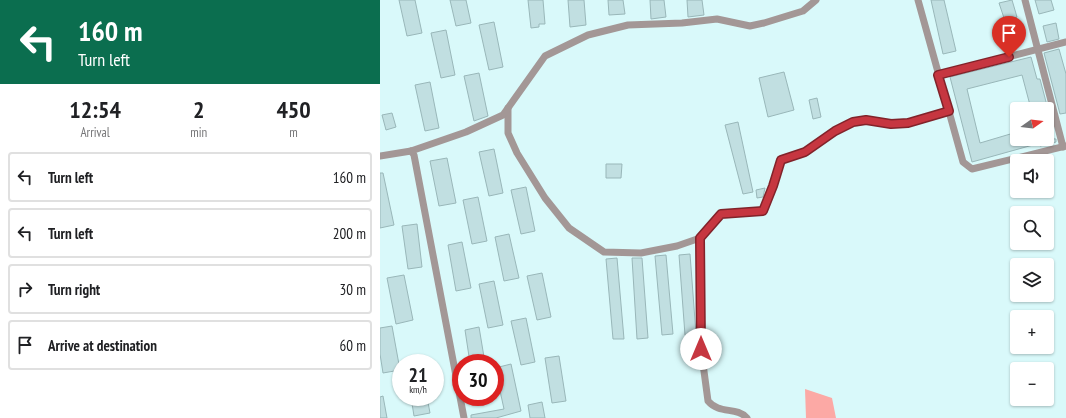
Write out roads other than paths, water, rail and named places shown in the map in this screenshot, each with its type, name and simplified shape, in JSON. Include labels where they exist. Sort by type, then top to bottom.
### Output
[{"type":"street","points":[[380,156],[411,151],[466,132],[503,115],[545,56],[588,35],[628,25],[682,23],[717,19],[750,26],[803,11],[816,0]]},
{"type":"street","points":[[918,0],[963,162],[972,169],[1064,146],[1025,0]]},
{"type":"street","points":[[938,75],[1066,42]]},
{"type":"street","points":[[508,108],[508,133],[516,153],[545,198],[569,228],[604,252],[641,253],[677,246],[700,238],[721,214],[763,211],[781,160],[805,152],[835,131],[853,122],[866,120],[891,124],[908,123],[949,111]]},
{"type":"street","points":[[411,151],[414,155],[464,418]]},
{"type":"street","points":[[700,238],[701,349],[708,401],[714,408],[741,412],[747,418]]}]
